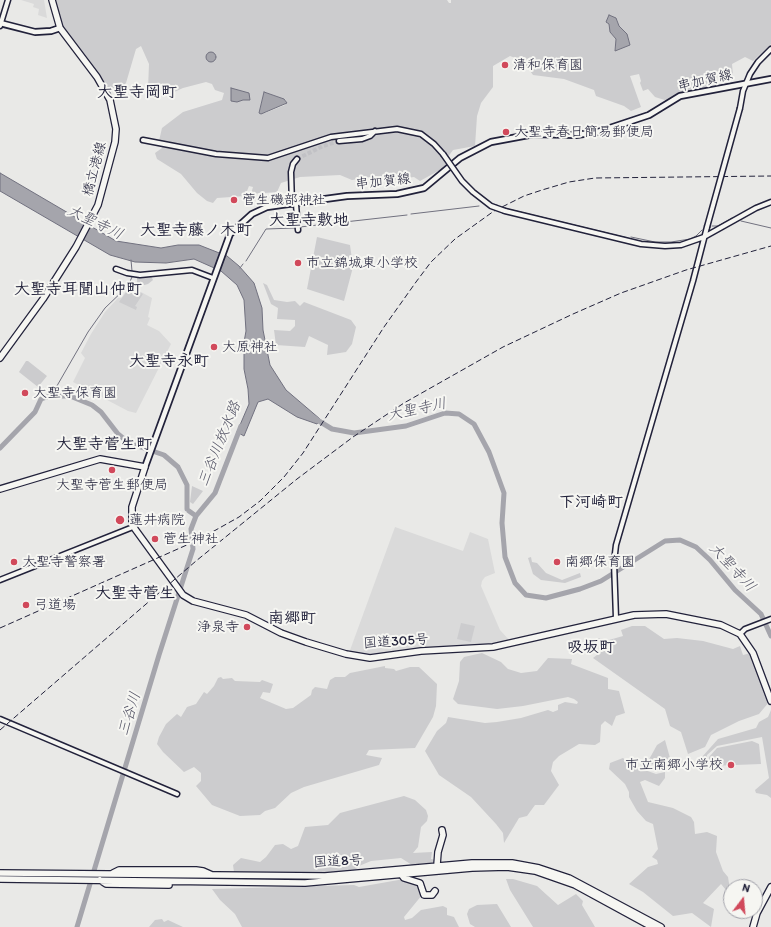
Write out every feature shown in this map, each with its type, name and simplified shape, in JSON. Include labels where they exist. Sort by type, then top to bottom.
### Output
[{"type":"main road","name":"橋立港線","points":[[0,358],[43,299],[77,246],[92,218],[113,153],[116,133],[112,105],[106,92],[60,28],[52,0]]},
{"type":"main road","points":[[0,24],[35,32],[51,31],[60,28]]},
{"type":"main road","name":"串加賀線","points":[[145,467],[224,248],[232,230],[252,214],[267,207],[347,196],[403,193],[424,188],[460,158],[491,142],[534,134],[576,135],[598,132],[649,115],[680,96],[771,79]]},
{"type":"main road","points":[[0,489],[100,460],[145,467],[132,507],[131,517],[133,527]]},
{"type":"main road","name":"国道305号","points":[[133,527],[183,595],[193,601],[246,615],[281,633],[306,642],[362,658],[421,651],[493,647],[616,618],[644,613],[666,614],[721,625],[740,634],[747,641],[753,652],[771,701]]},
{"type":"main road","points":[[437,866],[438,852],[443,835],[442,830]]},
{"type":"main road","name":"国道8号","points":[[472,865],[401,874],[305,883],[249,883],[237,886],[106,884],[100,878],[119,870],[196,870],[204,871],[212,876],[326,876],[437,866],[472,865],[523,865],[555,872],[596,891],[662,927]]},
{"type":"main road","name":"国道8号","points":[[489,865],[521,869],[555,877],[575,885],[652,927]]},
{"type":"main road","points":[[0,873],[100,878]]},
{"type":"main road","points":[[401,874],[404,878],[420,883],[424,895],[432,895],[435,891]]},
{"type":"main road","points":[[0,879],[84,877]]},
{"type":"main road","points":[[753,927],[757,913],[771,887]]},
{"type":"street","points":[[0,24],[8,0]]},
{"type":"street","points":[[616,618],[614,562],[616,545],[692,287],[746,83],[758,62],[771,49]]},
{"type":"street","points":[[143,140],[216,154],[268,158],[331,137],[397,129],[415,132],[431,141],[443,154],[458,176],[473,192],[491,206],[505,211],[656,246],[681,245],[704,237],[756,208],[771,202]]},
{"type":"street","points":[[339,141],[362,139],[370,136],[375,131]]},
{"type":"street","points":[[297,159],[290,172],[298,230]]},
{"type":"street","points":[[116,269],[130,274],[140,275],[192,270],[213,277]]},
{"type":"street","points":[[0,580],[133,527]]},
{"type":"street","points":[[740,634],[745,629],[771,619]]},
{"type":"street","points":[[0,720],[176,794]]},
{"type":"shaded area","points":[[21,0],[44,0],[47,18],[38,15],[39,9],[33,7],[34,4]]},
{"type":"shaded area","points":[[54,0],[447,0],[451,3],[451,0],[771,0],[771,44],[753,61],[745,57],[732,64],[733,75],[709,79],[707,88],[680,95],[668,101],[655,97],[648,89],[643,91],[639,74],[630,76],[641,107],[631,111],[624,106],[596,96],[594,90],[564,79],[533,75],[523,61],[510,56],[493,66],[493,87],[481,103],[477,116],[475,146],[453,150],[445,161],[449,165],[440,174],[438,171],[420,181],[414,177],[392,180],[376,176],[352,180],[340,175],[300,177],[281,183],[277,192],[251,194],[253,187],[249,186],[245,196],[217,198],[213,203],[207,201],[197,193],[181,174],[157,159],[155,153],[162,148],[159,141],[162,128],[183,112],[222,100],[224,93],[215,90],[212,84],[206,82],[183,88],[172,93],[153,95],[148,89],[149,64],[141,46],[136,49],[126,83],[121,88],[109,89],[61,23]],"holes":[[[617,20],[618,25],[626,33],[630,44],[615,51],[616,39],[610,32],[609,24],[607,23]],[[264,92],[286,100],[285,105],[265,113],[259,113]]]},
{"type":"shaded area","points":[[609,15],[616,18],[619,26],[627,34],[630,45],[615,51],[616,39],[610,32],[609,24],[606,22]]},
{"type":"shaded area","points":[[211,52],[216,57],[211,62],[206,57]]},
{"type":"shaded area","points":[[231,88],[249,93],[250,100],[237,102],[231,101]]},
{"type":"shaded area","points":[[264,92],[284,99],[287,103],[261,114],[259,113]]},
{"type":"shaded area","points":[[0,173],[116,241],[161,248],[178,245],[199,245],[227,256],[239,266],[254,283],[262,308],[263,330],[270,365],[286,390],[320,419],[317,424],[297,417],[268,399],[258,402],[244,436],[237,432],[249,404],[244,369],[244,342],[246,331],[244,300],[237,285],[221,271],[194,259],[166,263],[135,262],[110,255],[0,191]]},
{"type":"shaded area","points":[[317,237],[350,245],[353,267],[344,301],[307,289]]},
{"type":"shaded area","points":[[137,276],[151,276],[153,280],[148,284],[137,287]]},
{"type":"shaded area","points":[[263,283],[267,285],[274,300],[287,302],[295,301],[300,306],[304,302],[351,320],[356,327],[352,344],[346,352],[327,355],[328,345],[309,336],[305,347],[276,345],[274,330],[290,331],[295,326],[295,320],[277,319],[278,308],[271,304]]},
{"type":"shaded area","points":[[130,286],[152,298],[148,317],[150,318],[147,325],[159,331],[171,344],[136,413],[128,411],[73,382],[85,358],[81,353],[91,334],[105,312],[118,298],[121,298]]},
{"type":"shaded area","points":[[130,287],[143,294],[135,306],[137,307],[136,310],[119,302]]},
{"type":"shaded area","points":[[26,361],[47,376],[38,387],[19,372]]},
{"type":"shaded area","points":[[192,486],[203,491],[193,504],[190,502]]},
{"type":"shaded area","points":[[395,527],[463,551],[470,532],[488,539],[495,573],[485,577],[481,586],[500,630],[510,641],[482,647],[375,655],[349,653]]},
{"type":"shaded area","points":[[531,557],[532,562],[537,563],[546,573],[562,580],[580,573],[581,577],[565,583],[541,580],[533,574],[528,558]]},
{"type":"shaded area","points":[[461,623],[475,626],[471,642],[457,639]]},
{"type":"shaded area","points":[[632,626],[645,626],[664,639],[677,638],[703,641],[733,649],[740,646],[743,655],[751,653],[769,702],[759,714],[739,721],[711,735],[705,747],[688,754],[681,732],[670,726],[665,709],[593,658],[602,651],[598,638],[609,640],[623,636],[621,630]]},
{"type":"shaded area","points":[[482,653],[501,662],[508,669],[521,673],[537,671],[548,658],[572,659],[571,664],[608,678],[608,689],[619,691],[625,713],[616,716],[612,726],[605,721],[601,725],[600,742],[595,745],[579,744],[559,756],[553,762],[551,771],[559,785],[544,805],[535,805],[527,816],[519,818],[504,843],[503,833],[496,824],[471,797],[439,775],[425,751],[437,731],[446,723],[448,717],[485,723],[497,722],[521,718],[548,710],[553,712],[558,710],[558,705],[565,702],[577,704],[578,702],[568,697],[523,706],[497,709],[458,704],[453,699],[459,681],[460,662],[464,657]]},
{"type":"shaded area","points":[[385,666],[385,668],[394,669],[396,671],[410,667],[419,667],[437,684],[436,706],[433,717],[415,748],[369,750],[366,755],[382,758],[379,765],[304,787],[291,793],[275,808],[265,811],[260,815],[240,816],[212,805],[196,786],[201,781],[201,773],[194,767],[184,772],[163,752],[157,744],[166,724],[177,714],[181,717],[187,707],[196,704],[204,692],[207,694],[214,686],[218,678],[232,678],[235,681],[260,682],[262,680],[273,684],[270,693],[263,692],[260,698],[286,709],[293,708],[311,695],[312,690],[315,687],[327,689],[330,680],[335,677],[345,677],[350,673]]},
{"type":"shaded area","points":[[771,710],[771,798],[767,795],[756,793],[755,790],[769,778],[762,737],[717,746],[707,755],[707,765],[704,766],[702,757],[718,739],[756,728],[759,722],[768,717]]},
{"type":"shaded area","points":[[665,740],[670,758],[663,767],[647,763],[657,745]]},
{"type":"shaded area","points":[[752,741],[759,744],[761,764],[709,766],[709,757],[717,748]]},
{"type":"shaded area","points":[[623,758],[631,765],[656,774],[665,772],[665,778],[659,786],[645,780],[640,782],[648,802],[673,808],[691,817],[694,822],[695,834],[707,832],[717,836],[716,852],[723,871],[728,879],[723,879],[723,886],[721,884],[703,903],[714,909],[711,927],[692,913],[673,916],[643,892],[629,884],[648,867],[658,864],[657,860],[652,857],[658,849],[653,824],[646,821],[637,811],[629,797],[629,792],[625,784],[609,769],[610,763]]},
{"type":"shaded area","points":[[404,796],[415,800],[426,810],[428,816],[427,821],[421,827],[418,847],[413,853],[432,852],[431,859],[436,860],[435,862],[412,865],[401,858],[371,861],[359,866],[353,872],[234,872],[233,865],[241,858],[260,862],[275,845],[283,844],[291,849],[298,846],[305,827],[328,825],[340,813]]},
{"type":"shaded area","points":[[404,879],[417,883],[422,895],[404,917],[405,920],[412,918],[421,910],[443,906],[447,908],[447,915],[454,917],[459,927],[242,927],[235,914],[220,900],[212,889],[354,885],[359,887]]},
{"type":"shaded area","points":[[506,879],[513,879],[537,886],[558,905],[576,894],[583,901],[582,905],[595,927],[533,927],[510,890]]},
{"type":"shaded area","points":[[497,904],[511,927],[475,927],[470,924],[467,914],[469,909],[477,905]]},
{"type":"shaded area","points":[[162,919],[164,922],[168,920],[183,927],[149,927],[155,920]]},
{"type":"waterway","points":[[493,204],[497,205]]},
{"type":"waterway","points":[[411,214],[479,206]]},
{"type":"waterway","points":[[504,208],[628,238]]},
{"type":"waterway","points":[[300,227],[407,215]]},
{"type":"waterway","points":[[712,226],[718,226],[732,218]]},
{"type":"waterway","points":[[741,221],[771,228]]},
{"type":"waterway","points":[[246,261],[266,229],[295,228]]},
{"type":"waterway","points":[[631,237],[655,242],[671,242],[690,239],[702,230]]},
{"type":"waterway","points":[[131,260],[132,271]]},
{"type":"waterway","points":[[240,268],[243,264]]},
{"type":"waterway","points":[[53,396],[54,391],[88,332],[105,308],[128,286],[132,277]]},
{"type":"waterway","name":"三谷川","points":[[0,448],[35,412],[41,399],[50,396],[70,396],[92,405],[101,412],[118,434],[129,443],[164,455],[178,467],[187,485],[187,509]]},
{"type":"waterway","name":"大聖寺川","points":[[314,418],[332,429],[354,433],[406,426],[445,413],[459,414],[474,424],[489,452],[504,493],[502,523],[505,557],[515,583],[526,595],[546,598],[580,589],[601,581],[665,541],[680,540],[696,547],[710,560],[735,590],[761,614],[771,636]]},
{"type":"waterway","name":"三谷川","points":[[77,927],[159,655],[193,549],[191,529],[196,516],[215,493],[241,426]]},
{"type":"waterway","name":"三谷川","points":[[189,511],[196,516]]},
{"type":"tunnel","points":[[297,159],[323,146],[339,141]]},
{"type":"railway","points":[[0,628],[198,540],[239,517],[260,501],[284,477],[303,453],[384,327],[431,262],[455,239],[494,211],[524,196],[542,190],[569,182],[595,178],[771,176]]},
{"type":"railway","points":[[0,730],[196,561],[297,479],[353,437],[404,403],[503,347],[621,293],[686,270],[771,246]]},
{"type":"place","name":"清和保育園","points":[[505,65]]},
{"type":"place","name":"大聖寺春日簡易郵便局","points":[[506,132]]},
{"type":"place","name":"菅生磯部神社","points":[[234,200]]},
{"type":"place","name":"市立錦城東小学校","points":[[298,263]]},
{"type":"place","name":"大原神社","points":[[214,347]]},
{"type":"place","name":"大聖寺保育園","points":[[25,393]]},
{"type":"place","name":"大聖寺菅生郵便局","points":[[112,470]]},
{"type":"place","name":"蓮井病院","points":[[120,520]]},
{"type":"place","name":"菅生神社","points":[[155,539]]},
{"type":"place","name":"大聖寺警察署","points":[[14,562]]},
{"type":"place","name":"南郷保育園","points":[[557,562]]},
{"type":"place","name":"弓道場","points":[[26,605]]},
{"type":"place","name":"浄泉寺","points":[[247,627]]},
{"type":"place","name":"市立南郷小学校","points":[[731,765]]},
{"type":"district","name":"大聖寺岡町","points":[[137,93]]},
{"type":"district","name":"大聖寺敷地","points":[[309,221]]},
{"type":"district","name":"大聖寺藤ノ木町","points":[[196,231]]},
{"type":"district","name":"大聖寺耳聞山仲町","points":[[78,290]]},
{"type":"district","name":"大聖寺永町","points":[[169,362]]},
{"type":"district","name":"大聖寺菅生町","points":[[104,445]]},
{"type":"district","name":"下河崎町","points":[[591,503]]},
{"type":"district","name":"大聖寺菅生","points":[[135,594]]},
{"type":"district","name":"南郷町","points":[[292,619]]},
{"type":"district","name":"吸坂町","points":[[591,648]]},
{"type":"water label","name":"三谷川放水路","points":[[220,444]]}]
